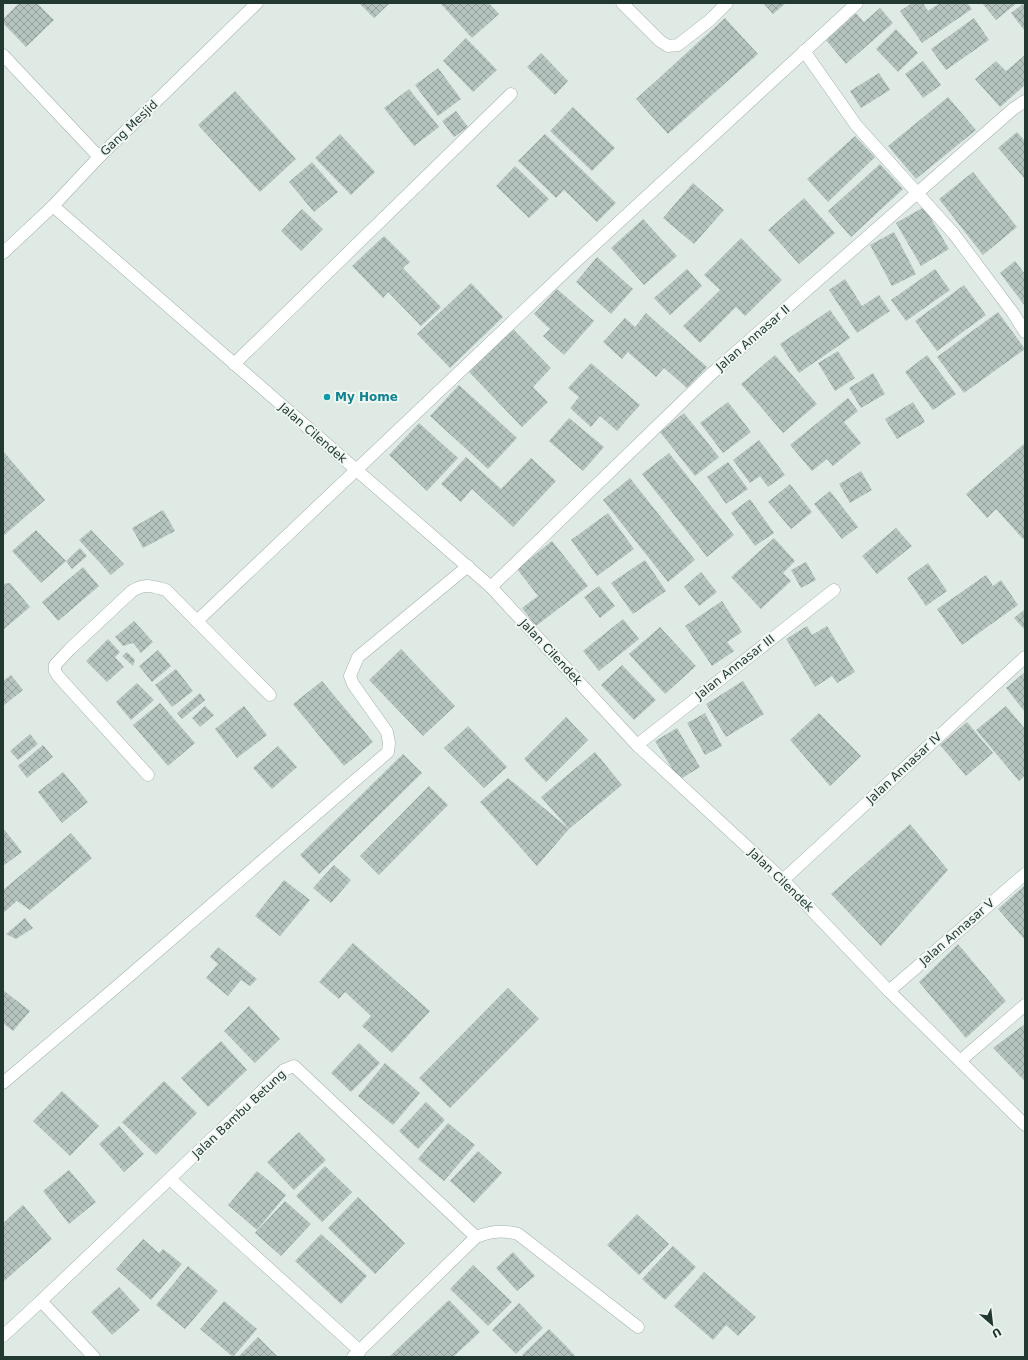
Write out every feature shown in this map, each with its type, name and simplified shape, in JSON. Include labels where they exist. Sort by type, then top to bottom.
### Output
[{"type":"street","name":"Gang Mesjid","points":[[3,253],[53,206],[99,157],[257,3]]},
{"type":"street","points":[[622,3],[660,41],[668,46],[678,45],[710,20],[727,3]]},
{"type":"street","points":[[198,621],[575,263],[857,3]]},
{"type":"street","points":[[804,51],[856,125],[918,192],[954,234],[1012,312],[1025,332]]},
{"type":"street","points":[[3,55],[99,157]]},
{"type":"street","points":[[234,364],[511,94]]},
{"type":"street","name":"Jalan Annasar II","points":[[491,587],[710,375],[918,192],[1025,101]]},
{"type":"street","name":"Jalan Cilendek","points":[[53,206],[491,587],[637,745],[783,880],[889,991],[1025,1125]]},
{"type":"street","points":[[3,1083],[388,752],[388,732],[353,684],[350,676],[358,657],[468,566]]},
{"type":"street","points":[[148,774],[55,671],[55,665],[70,649],[132,591],[141,586],[151,586],[166,590],[270,695]]},
{"type":"street","name":"Jalan Annasar III","points":[[637,745],[834,590]]},
{"type":"street","name":"Jalan Annasar IV","points":[[783,880],[1025,657]]},
{"type":"street","name":"Jalan Annasar V","points":[[889,991],[1025,874]]},
{"type":"street","points":[[960,1061],[1025,1005]]},
{"type":"street","name":"Jalan Bambu Betung","points":[[3,1336],[284,1070],[294,1066],[476,1237]]},
{"type":"street","points":[[170,1179],[357,1354],[476,1237],[495,1231],[518,1234],[638,1327]]},
{"type":"street","points":[[41,1301],[94,1357]]},
{"type":"building","points":[[19,3],[37,3],[54,20],[26,47],[3,23],[3,19]]},
{"type":"building","points":[[359,3],[390,3],[374,18]]},
{"type":"building","points":[[440,3],[489,3],[499,14],[472,38]]},
{"type":"building","points":[[763,3],[786,3],[773,14]]},
{"type":"building","points":[[912,3],[923,3],[928,11],[940,3],[967,3],[972,9],[922,43],[900,11]]},
{"type":"building","points":[[982,3],[1017,3],[996,20]]},
{"type":"building","points":[[1025,3],[1025,31],[1011,13]]},
{"type":"building","points":[[880,8],[893,23],[846,64],[826,40],[856,13],[864,22]]},
{"type":"building","points":[[725,18],[758,54],[668,134],[636,99]]},
{"type":"building","points":[[974,18],[989,40],[946,70],[931,49]]},
{"type":"building","points":[[896,29],[918,53],[898,72],[876,49]]},
{"type":"building","points":[[466,38],[497,70],[473,92],[443,61]]},
{"type":"building","points":[[541,53],[568,81],[555,95],[527,67]]},
{"type":"building","points":[[1025,55],[1025,85],[1000,107],[975,79],[996,61],[1006,71]]},
{"type":"building","points":[[923,61],[941,85],[923,98],[905,74]]},
{"type":"building","points":[[438,68],[461,99],[438,116],[415,85]]},
{"type":"building","points":[[879,73],[890,90],[861,108],[850,91]]},
{"type":"building","points":[[409,89],[439,127],[414,146],[384,108]]},
{"type":"building","points":[[235,91],[296,159],[260,192],[198,125]]},
{"type":"building","points":[[948,97],[976,130],[916,179],[888,146]]},
{"type":"building","points":[[573,107],[615,148],[592,171],[550,131]]},
{"type":"building","points":[[456,111],[468,127],[454,137],[442,121]]},
{"type":"building","points":[[1017,132],[1025,141],[1025,179],[998,148]]},
{"type":"building","points":[[340,134],[375,172],[351,195],[315,158]]},
{"type":"building","points":[[545,134],[616,203],[597,222],[564,190],[556,198],[518,161]]},
{"type":"building","points":[[855,136],[875,157],[828,202],[807,179]]},
{"type":"building","points":[[312,162],[338,192],[314,212],[289,182]]},
{"type":"building","points":[[880,164],[903,189],[851,237],[828,211]]},
{"type":"building","points":[[515,166],[549,199],[529,218],[496,186]]},
{"type":"building","points":[[973,172],[1017,227],[983,255],[939,199]]},
{"type":"building","points":[[693,183],[724,210],[694,244],[663,218]]},
{"type":"building","points":[[804,198],[835,233],[799,264],[768,230]]},
{"type":"building","points":[[924,207],[949,249],[921,266],[896,223]]},
{"type":"building","points":[[302,209],[323,229],[301,251],[281,231]]},
{"type":"building","points":[[643,219],[677,256],[644,285],[611,248]]},
{"type":"building","points":[[894,232],[916,274],[892,286],[870,245]]},
{"type":"building","points":[[384,236],[410,262],[403,268],[441,307],[421,326],[388,292],[383,298],[352,266]]},
{"type":"building","points":[[741,238],[782,280],[745,316],[736,307],[700,343],[683,326],[720,290],[704,275]]},
{"type":"building","points":[[597,257],[633,289],[611,314],[576,282]]},
{"type":"building","points":[[1015,261],[1025,274],[1025,306],[1000,273]]},
{"type":"building","points":[[687,269],[702,286],[670,315],[654,298]]},
{"type":"building","points":[[935,269],[950,290],[906,321],[891,300]]},
{"type":"building","points":[[845,279],[862,306],[879,295],[890,311],[857,333],[829,290]]},
{"type":"building","points":[[471,283],[503,317],[450,368],[417,334]]},
{"type":"building","points":[[964,285],[986,315],[937,351],[915,321]]},
{"type":"building","points":[[557,289],[594,321],[564,355],[543,336],[550,329],[534,314]]},
{"type":"building","points":[[830,310],[850,338],[799,373],[780,344]]},
{"type":"building","points":[[998,312],[1025,349],[964,393],[937,357]]},
{"type":"building","points":[[646,313],[707,367],[687,388],[664,368],[656,377],[628,352],[622,359],[603,342],[625,318],[635,327]]},
{"type":"building","points":[[513,329],[551,368],[533,387],[548,402],[522,427],[469,372]]},
{"type":"building","points":[[838,351],[855,378],[835,391],[818,363]]},
{"type":"building","points":[[775,355],[817,404],[783,433],[741,384]]},
{"type":"building","points":[[927,355],[956,394],[933,410],[905,372]]},
{"type":"building","points":[[591,363],[640,405],[617,431],[600,416],[591,427],[570,408],[579,397],[568,388]]},
{"type":"building","points":[[873,373],[885,394],[861,408],[849,388]]},
{"type":"building","points":[[459,385],[517,438],[488,469],[430,416]]},
{"type":"building","points":[[848,398],[858,411],[844,422],[861,443],[833,466],[827,459],[812,471],[790,445]]},
{"type":"building","points":[[728,402],[751,432],[723,453],[700,423]]},
{"type":"building","points":[[913,402],[925,422],[897,439],[885,419]]},
{"type":"building","points":[[684,413],[719,457],[695,476],[660,432]]},
{"type":"building","points":[[569,418],[604,447],[583,471],[549,441]]},
{"type":"building","points":[[419,423],[458,458],[427,491],[389,455]]},
{"type":"building","points":[[759,440],[785,475],[768,487],[760,476],[750,483],[733,460]]},
{"type":"building","points":[[1025,443],[1025,537],[1023,539],[996,509],[987,518],[966,494]]},
{"type":"building","points":[[3,451],[45,500],[3,536]]},
{"type":"building","points":[[669,453],[734,535],[707,557],[642,474]]},
{"type":"building","points":[[466,457],[501,489],[531,458],[556,481],[513,527],[472,489],[461,502],[441,484]]},
{"type":"building","points":[[728,462],[748,489],[726,504],[707,477]]},
{"type":"building","points":[[861,471],[872,490],[850,503],[839,484]]},
{"type":"building","points":[[630,478],[695,560],[668,582],[603,500]]},
{"type":"building","points":[[790,484],[812,512],[791,529],[768,502]]},
{"type":"building","points":[[830,491],[858,527],[842,539],[814,504]]},
{"type":"building","points":[[750,499],[774,533],[755,546],[731,513]]},
{"type":"building","points":[[163,510],[175,531],[143,548],[132,528]]},
{"type":"building","points":[[608,513],[634,549],[597,576],[571,540]]},
{"type":"building","points":[[896,528],[912,546],[877,574],[862,556]]},
{"type":"building","points":[[36,530],[66,561],[41,583],[12,551]]},
{"type":"building","points":[[91,530],[124,564],[111,575],[79,540]]},
{"type":"building","points":[[774,538],[795,561],[783,573],[791,581],[761,609],[731,577]]},
{"type":"building","points":[[552,541],[588,586],[536,626],[522,608],[538,596],[517,569]]},
{"type":"building","points":[[80,548],[87,556],[72,569],[66,561]]},
{"type":"building","points":[[645,560],[666,591],[633,614],[611,583]]},
{"type":"building","points":[[806,562],[816,580],[801,588],[791,570]]},
{"type":"building","points":[[928,563],[947,591],[926,606],[907,578]]},
{"type":"building","points":[[83,567],[99,586],[58,621],[42,602]]},
{"type":"building","points":[[701,572],[717,592],[699,606],[684,587]]},
{"type":"building","points":[[986,575],[993,586],[1001,580],[1018,605],[962,645],[937,609]]},
{"type":"building","points":[[10,583],[30,607],[3,630],[3,584]]},
{"type":"building","points":[[599,586],[615,606],[600,618],[584,597]]},
{"type":"building","points":[[722,601],[742,632],[727,642],[734,651],[712,666],[685,626]]},
{"type":"building","points":[[1025,609],[1025,630],[1014,618]]},
{"type":"building","points":[[623,619],[639,639],[599,671],[583,651]]},
{"type":"building","points":[[134,621],[153,642],[141,653],[133,643],[123,646],[115,637]]},
{"type":"building","points":[[807,626],[812,635],[827,626],[855,672],[837,683],[832,676],[815,687],[786,639]]},
{"type":"building","points":[[660,627],[696,666],[665,694],[629,654]]},
{"type":"building","points":[[108,639],[120,652],[115,657],[124,667],[107,682],[86,661]]},
{"type":"building","points":[[401,649],[455,706],[423,736],[369,680]]},
{"type":"building","points":[[158,650],[171,666],[152,682],[139,666]]},
{"type":"building","points":[[127,652],[135,660],[133,666],[122,656]]},
{"type":"building","points":[[622,665],[656,700],[634,720],[601,685]]},
{"type":"building","points":[[176,669],[193,691],[172,707],[155,685]]},
{"type":"building","points":[[1025,672],[1025,712],[1006,688]]},
{"type":"building","points":[[11,675],[23,690],[3,706],[3,681]]},
{"type":"building","points":[[322,681],[373,742],[344,766],[293,704]]},
{"type":"building","points":[[743,681],[764,714],[726,737],[706,704]]},
{"type":"building","points":[[137,683],[154,700],[131,720],[116,702]]},
{"type":"building","points":[[200,693],[205,700],[182,719],[177,713]]},
{"type":"building","points":[[160,703],[195,743],[168,766],[133,725]]},
{"type":"building","points":[[205,706],[214,715],[200,727],[192,718]]},
{"type":"building","points":[[244,706],[267,735],[237,758],[215,729]]},
{"type":"building","points":[[1006,706],[1025,729],[1025,775],[1019,781],[976,730]]},
{"type":"building","points":[[705,713],[722,746],[705,755],[687,723]]},
{"type":"building","points":[[819,713],[861,756],[830,786],[790,740]]},
{"type":"building","points":[[566,717],[588,740],[546,782],[524,759]]},
{"type":"building","points":[[967,722],[993,753],[966,776],[940,745]]},
{"type":"building","points":[[468,726],[507,767],[484,788],[444,748]]},
{"type":"building","points":[[677,728],[700,767],[679,780],[655,741]]},
{"type":"building","points":[[30,734],[38,744],[18,760],[10,751]]},
{"type":"building","points":[[43,745],[53,757],[27,778],[18,766]]},
{"type":"building","points":[[278,746],[297,767],[272,789],[253,768]]},
{"type":"building","points":[[595,752],[622,785],[569,829],[541,797]]},
{"type":"building","points":[[403,754],[422,773],[319,874],[300,855]]},
{"type":"building","points":[[63,772],[88,802],[62,823],[38,792]]},
{"type":"building","points":[[508,778],[569,829],[537,866],[480,802]]},
{"type":"building","points":[[429,786],[448,805],[379,875],[360,856]]},
{"type":"building","points":[[910,824],[948,870],[881,946],[831,894]]},
{"type":"building","points":[[3,828],[22,852],[3,866]]},
{"type":"building","points":[[71,833],[92,858],[30,910],[17,901],[3,913],[3,890]]},
{"type":"building","points":[[334,865],[351,880],[331,903],[313,888]]},
{"type":"building","points":[[284,880],[310,900],[280,936],[255,916]]},
{"type":"building","points":[[1025,885],[1025,940],[998,909]]},
{"type":"building","points":[[25,918],[33,928],[16,939],[6,934]]},
{"type":"building","points":[[353,943],[430,1011],[392,1053],[362,1026],[371,1016],[345,992],[339,999],[319,982]]},
{"type":"building","points":[[958,944],[1006,1001],[966,1038],[919,982]]},
{"type":"building","points":[[218,947],[257,979],[250,986],[241,980],[228,996],[206,978],[218,964],[210,957]]},
{"type":"building","points":[[508,988],[539,1019],[450,1108],[419,1078]]},
{"type":"building","points":[[3,990],[30,1011],[13,1031],[3,1023]]},
{"type":"building","points":[[249,1006],[280,1039],[255,1063],[224,1031]]},
{"type":"building","points":[[1025,1024],[1025,1081],[993,1048]]},
{"type":"building","points":[[221,1041],[247,1070],[208,1107],[181,1078]]},
{"type":"building","points":[[359,1043],[380,1063],[351,1092],[331,1073]]},
{"type":"building","points":[[385,1063],[420,1093],[393,1125],[358,1096]]},
{"type":"building","points":[[164,1081],[197,1113],[156,1155],[122,1122]]},
{"type":"building","points":[[62,1091],[99,1126],[70,1156],[33,1121]]},
{"type":"building","points":[[426,1102],[445,1120],[418,1149],[399,1131]]},
{"type":"building","points":[[448,1123],[475,1145],[444,1181],[418,1159]]},
{"type":"building","points":[[119,1126],[144,1154],[124,1172],[99,1144]]},
{"type":"building","points":[[299,1132],[326,1160],[294,1190],[267,1162]]},
{"type":"building","points":[[478,1151],[502,1173],[474,1203],[450,1181]]},
{"type":"building","points":[[325,1166],[352,1192],[322,1222],[296,1196]]},
{"type":"building","points":[[69,1170],[96,1202],[69,1224],[43,1191]]},
{"type":"building","points":[[257,1171],[286,1195],[257,1230],[228,1205]]},
{"type":"building","points":[[358,1197],[405,1243],[375,1274],[328,1228]]},
{"type":"building","points":[[285,1201],[311,1224],[281,1256],[255,1233]]},
{"type":"building","points":[[23,1205],[52,1239],[3,1282],[3,1223]]},
{"type":"building","points":[[637,1214],[669,1244],[639,1275],[607,1245]]},
{"type":"building","points":[[321,1234],[367,1276],[341,1304],[295,1261]]},
{"type":"building","points":[[143,1239],[159,1253],[163,1249],[182,1264],[151,1300],[116,1269]]},
{"type":"building","points":[[673,1246],[696,1267],[665,1300],[642,1279]]},
{"type":"building","points":[[513,1252],[535,1276],[517,1291],[496,1268]]},
{"type":"building","points":[[473,1265],[512,1302],[488,1326],[450,1289]]},
{"type":"building","points":[[188,1266],[218,1291],[185,1329],[156,1305]]},
{"type":"building","points":[[704,1272],[756,1317],[738,1336],[726,1325],[713,1340],[674,1306]]},
{"type":"building","points":[[119,1287],[140,1310],[112,1335],[91,1312]]},
{"type":"building","points":[[449,1300],[480,1332],[453,1357],[389,1357]]},
{"type":"building","points":[[224,1301],[257,1329],[233,1357],[200,1329]]},
{"type":"building","points":[[519,1303],[543,1328],[516,1354],[492,1330]]},
{"type":"building","points":[[549,1329],[576,1357],[525,1357],[522,1355]]},
{"type":"building","points":[[258,1337],[278,1357],[238,1357]]},
{"type":"place","name":"My Home","points":[[327,397]]}]
